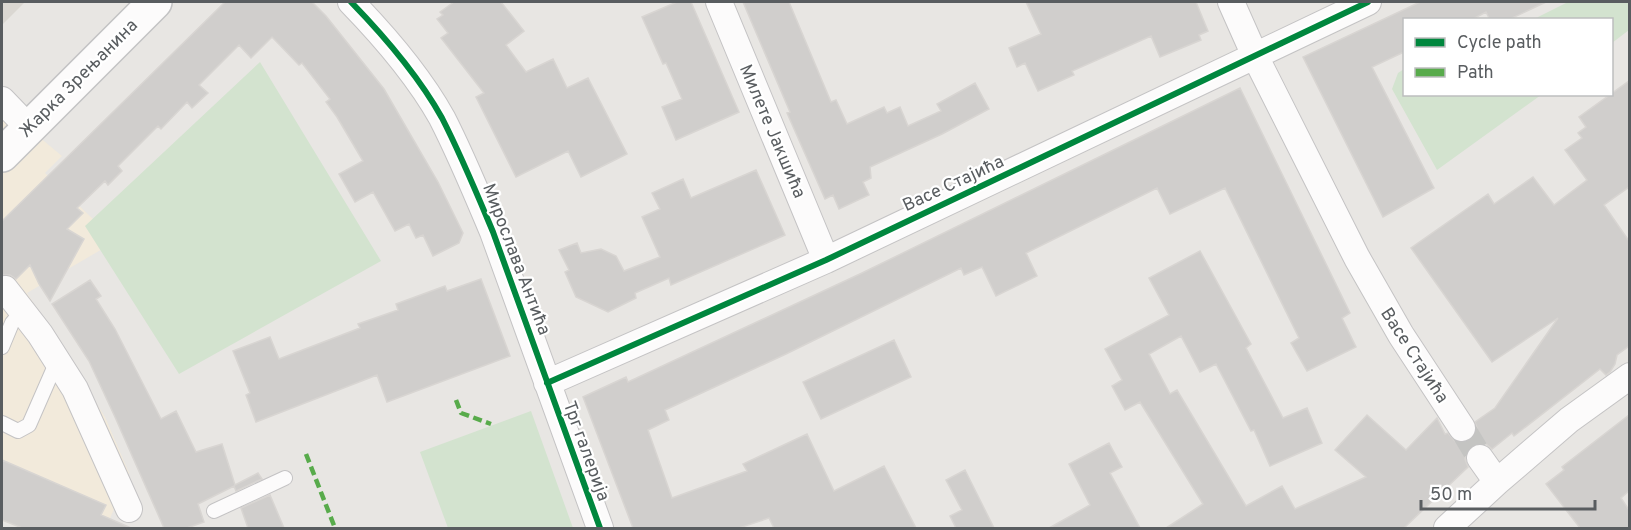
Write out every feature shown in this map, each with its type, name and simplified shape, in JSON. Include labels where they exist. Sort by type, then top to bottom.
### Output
[{"type":"street","name":"Жарка Зрењанина","points":[[2,155],[155,2]]},
{"type":"street","name":"Мирослава Антића","points":[[351,2],[401,58],[441,118],[493,232],[547,383]]},
{"type":"street","name":"Милете Јакшића","points":[[719,2],[826,260]]},
{"type":"street","points":[[1231,2],[1255,56]]},
{"type":"street","name":"Васе Стајића","points":[[547,383],[826,260],[1368,2]]},
{"type":"street","name":"Васе Стајића","points":[[1255,56],[1380,301],[1462,428]]},
{"type":"street","points":[[2,100],[29,128]]},
{"type":"street","points":[[5,289],[40,334],[75,389],[129,509]]},
{"type":"street","points":[[1447,528],[1569,420],[1629,376]]},
{"type":"street","name":"Трг галерија","points":[[547,383],[600,528]]},
{"type":"street","points":[[1480,458],[1497,482]]},
{"type":"lane","points":[[2,347],[12,323],[22,310]]},
{"type":"lane","points":[[2,423],[18,431],[29,425],[57,361]]},
{"type":"lane","points":[[214,511],[285,478]]},
{"type":"shaded area","points":[[2,2],[25,2],[2,25]]},
{"type":"shaded area","points":[[2,106],[62,156],[45,173],[116,241],[27,293],[105,417],[129,473],[106,528],[21,528],[2,521]]},
{"type":"green space","points":[[1568,2],[1629,2],[1629,30],[1613,42],[1613,18],[1536,18]]},
{"type":"green space","points":[[260,62],[381,261],[179,374],[85,226]]},
{"type":"green space","points":[[1403,70],[1403,96],[1540,96],[1437,170],[1392,89],[1398,73]]},
{"type":"green space","points":[[531,411],[573,528],[448,528],[420,452]]},
{"type":"building","points":[[225,2],[312,2],[326,16],[384,89],[438,182],[463,233],[459,243],[433,256],[423,235],[416,238],[409,224],[395,231],[373,192],[355,202],[339,174],[363,161],[326,102],[330,99],[302,63],[299,65],[272,37],[251,58],[239,45],[199,85],[208,93],[192,108],[187,102],[161,129],[158,126],[118,166],[122,171],[108,185],[105,181],[77,208],[83,213],[67,229],[84,239],[50,301],[30,265],[16,279],[10,275],[2,275],[2,221]]},
{"type":"building","points":[[454,2],[501,2],[524,31],[506,45],[526,72],[553,59],[567,88],[588,78],[627,154],[581,177],[568,151],[516,177],[476,97],[484,93],[441,38],[448,33],[437,19],[443,15],[440,12]]},
{"type":"building","points":[[677,2],[691,2],[739,112],[676,140],[662,107],[682,99],[642,17]]},
{"type":"building","points":[[743,2],[789,2],[831,102],[836,100],[847,124],[884,107],[887,113],[900,107],[908,126],[941,111],[937,104],[975,83],[989,109],[942,134],[870,167],[871,178],[863,182],[869,195],[839,209],[833,195],[825,199],[787,113],[790,112]]},
{"type":"building","points":[[1026,2],[1196,2],[1208,31],[1199,35],[1201,40],[1160,57],[1151,36],[1072,71],[1074,75],[1038,91],[1025,63],[1017,67],[1009,48],[1041,34]]},
{"type":"building","points":[[1420,2],[1546,2],[1512,18],[1489,18],[1486,12],[1475,18],[1403,18],[1403,52],[1372,67],[1434,188],[1383,217],[1303,57]]},
{"type":"building","points":[[1629,81],[1629,187],[1604,205],[1629,241],[1629,346],[1617,355],[1610,372],[1606,375],[1600,369],[1514,436],[1512,433],[1492,449],[1486,444],[1479,443],[1471,446],[1465,459],[1468,467],[1404,528],[1166,528],[1203,504],[1140,402],[1125,410],[1112,386],[1122,380],[1105,349],[1169,315],[1149,278],[1200,251],[1251,344],[1246,348],[1283,418],[1307,408],[1322,443],[1270,466],[1254,430],[1251,431],[1216,364],[1200,372],[1181,336],[1149,354],[1170,394],[1177,390],[1246,506],[1282,486],[1295,509],[1366,477],[1335,450],[1367,415],[1406,450],[1437,418],[1445,434],[1448,433],[1455,441],[1462,443],[1470,441],[1476,434],[1475,422],[1495,408],[1558,318],[1492,362],[1411,248],[1488,194],[1494,204],[1533,177],[1554,205],[1587,180],[1565,150],[1582,138],[1578,133],[1586,127],[1579,117],[1608,96],[1613,96],[1613,93]]},
{"type":"building","points":[[1240,88],[1350,313],[1342,318],[1356,347],[1307,371],[1291,343],[1299,338],[1225,188],[1170,214],[1157,188],[1026,253],[1037,276],[996,296],[982,267],[964,275],[961,268],[786,354],[665,410],[669,420],[648,430],[672,498],[747,471],[743,464],[807,434],[834,491],[884,466],[916,528],[774,528],[769,518],[739,528],[633,528],[583,397],[626,377],[628,382],[862,273]]},
{"type":"building","points":[[756,170],[785,235],[671,285],[669,278],[635,293],[636,298],[608,312],[576,297],[565,272],[569,270],[559,250],[577,243],[581,253],[601,249],[616,256],[624,271],[660,257],[642,217],[660,209],[652,193],[683,179],[691,198]]},
{"type":"building","points":[[481,279],[510,356],[387,402],[377,375],[256,422],[246,395],[250,393],[233,351],[270,337],[279,359],[360,328],[358,324],[398,310],[396,304],[445,286],[447,291]]},
{"type":"building","points":[[90,280],[101,296],[96,299],[115,329],[161,419],[176,411],[196,452],[222,444],[235,485],[258,473],[262,479],[236,491],[234,486],[198,504],[204,522],[187,528],[164,528],[89,361],[52,304]]},
{"type":"building","points":[[894,340],[911,377],[821,419],[803,382]]},
{"type":"building","points":[[1629,415],[1629,491],[1621,498],[1629,510],[1629,528],[1580,528],[1546,484],[1564,470],[1562,467]]},
{"type":"building","points":[[1109,443],[1122,467],[1110,473],[1140,528],[1049,528],[1090,505],[1069,464]]},
{"type":"building","points":[[2,460],[106,505],[101,515],[131,528],[22,528],[2,520]]},
{"type":"building","points":[[965,470],[994,528],[956,528],[950,516],[962,510],[946,480]]},
{"type":"building","points":[[270,495],[284,528],[248,528],[241,508]]},
{"type":"tunnel","points":[[1462,428],[1480,458]]},
{"type":"marked path","points":[[456,400],[461,413],[491,424]]},
{"type":"marked path","points":[[306,454],[335,528]]},
{"type":"cycle path","points":[[351,2],[412,72],[433,102],[456,146],[493,232],[600,528]]},
{"type":"cycle path","points":[[547,383],[826,260],[1368,2]]}]
